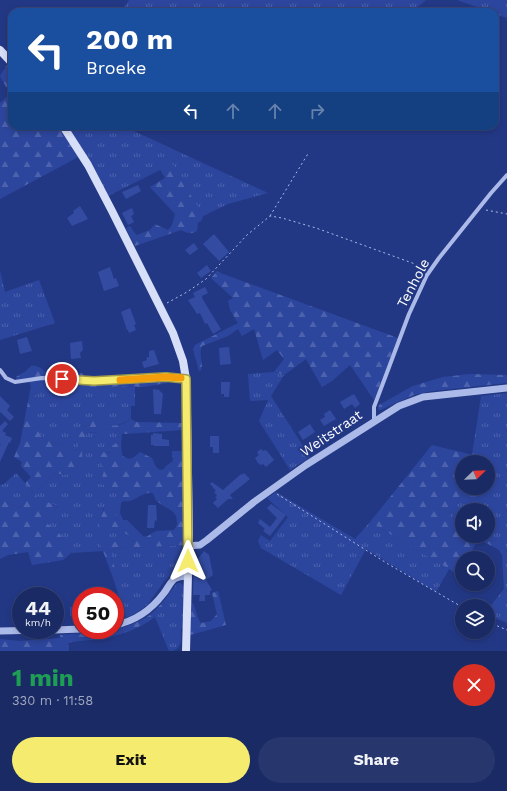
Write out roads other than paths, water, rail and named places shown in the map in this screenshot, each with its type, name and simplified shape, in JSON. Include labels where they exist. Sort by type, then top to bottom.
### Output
[{"type":"main road","points":[[0,50],[8,59]]},
{"type":"main road","points":[[66,130],[93,174],[160,306],[181,352],[185,368],[188,546],[186,651]]},
{"type":"street","name":"Tenhole","points":[[374,421],[374,407],[417,294],[431,269],[507,175]]},
{"type":"street","points":[[0,370],[6,378],[15,382],[42,378],[94,381],[166,377],[186,379]]},
{"type":"street","name":"Weitstraat","points":[[188,546],[200,544],[207,540],[270,490],[399,406],[417,398],[507,388]]},
{"type":"street","points":[[124,622],[134,619],[145,612],[164,593],[174,578],[188,576]]},
{"type":"street","points":[[0,631],[12,631]]}]
